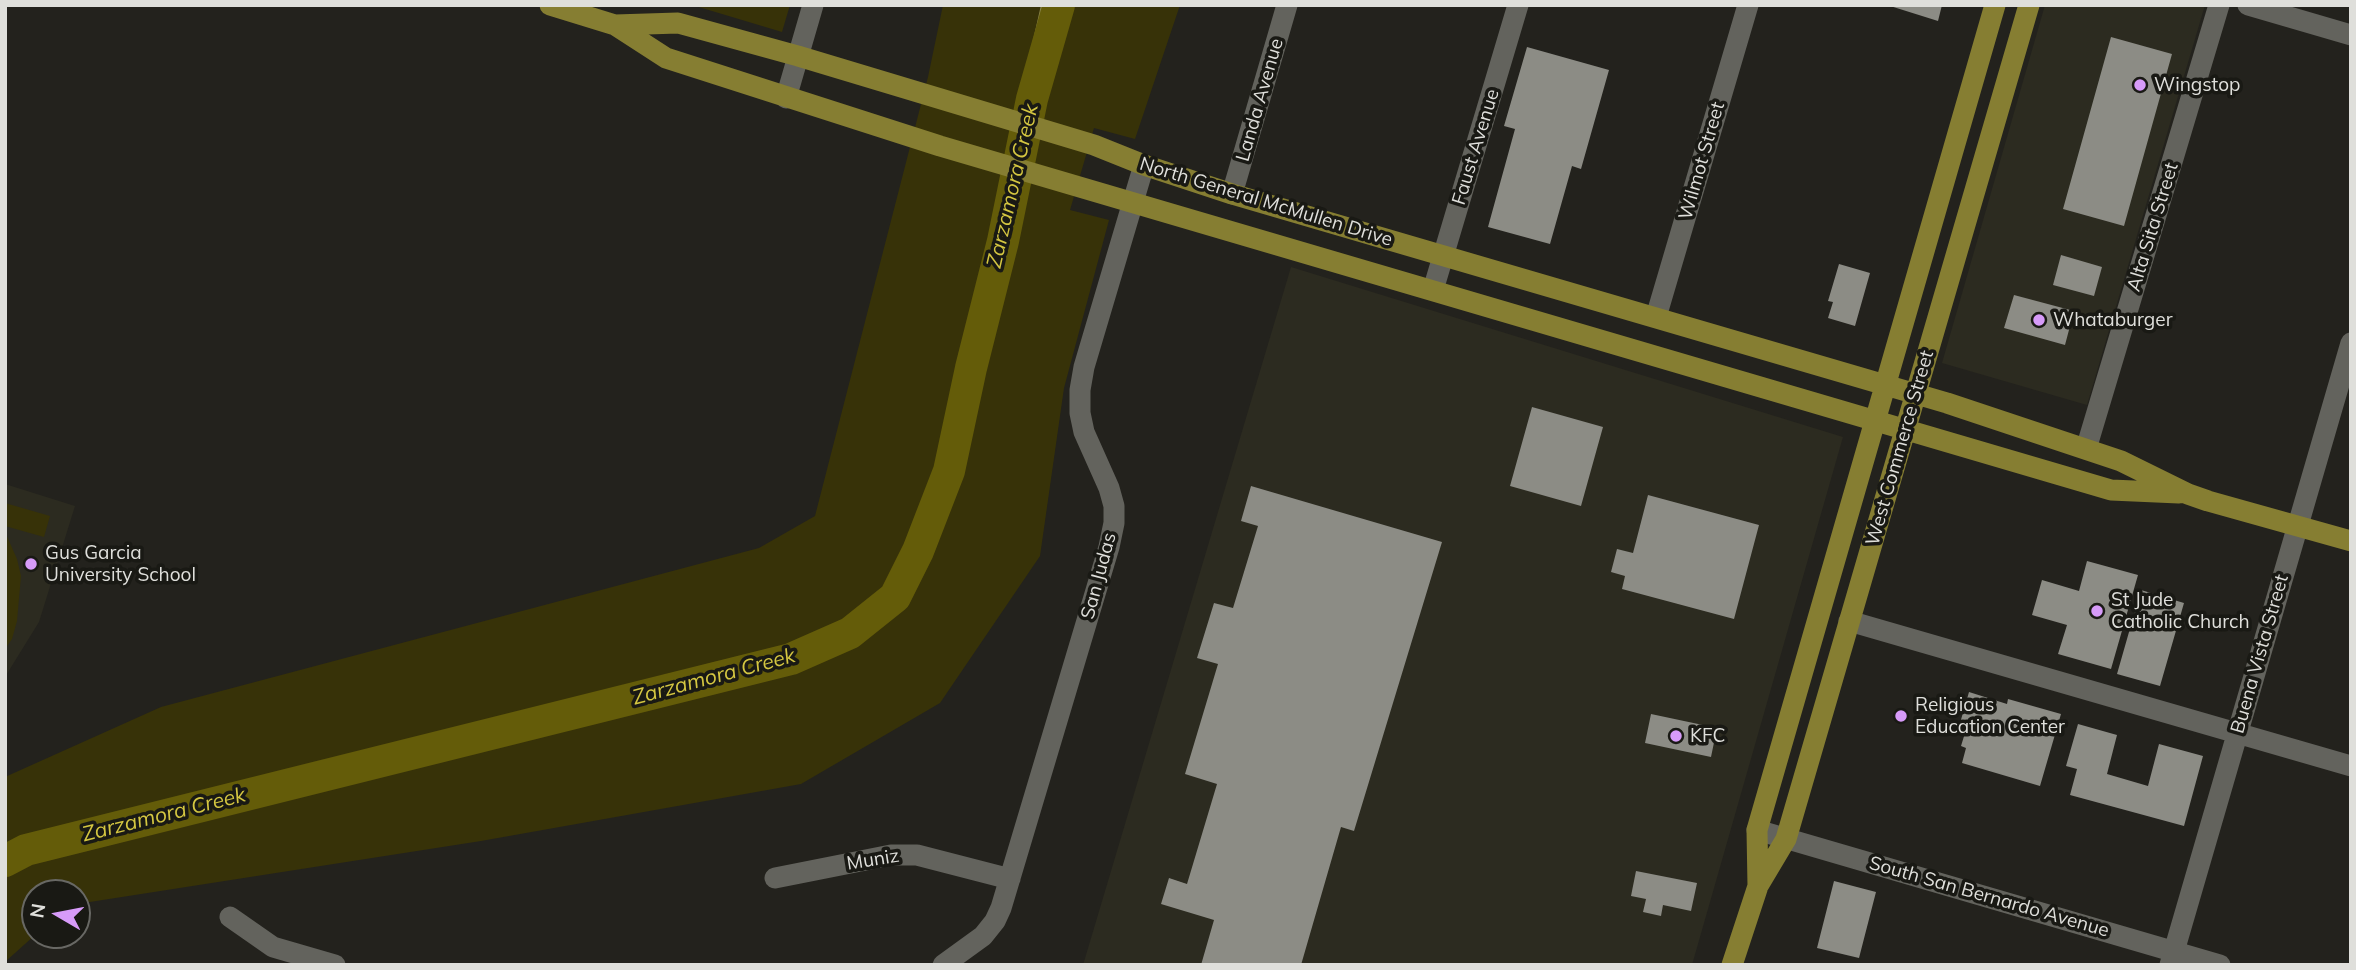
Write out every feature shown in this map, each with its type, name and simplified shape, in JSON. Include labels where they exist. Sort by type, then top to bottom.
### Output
[{"type":"main road","name":"North General McMullen Drive","points":[[550,5],[615,25],[666,58],[940,146],[2111,490],[2188,494]]},
{"type":"main road","name":"West Commerce Street","points":[[1758,886],[1757,830],[1995,5]]},
{"type":"main road","name":"West Commerce Street","points":[[1732,965],[1758,886],[1786,839],[2029,5]]},
{"type":"main road","name":"North General McMullen Drive","points":[[615,25],[678,23],[798,56],[1094,145],[1144,165],[1232,194],[1887,385],[2121,461],[2188,494]]},
{"type":"main road","points":[[2188,494],[2351,541]]},
{"type":"street","points":[[786,98],[813,5]]},
{"type":"street","name":"Landa Avenue","points":[[1232,194],[1287,5]]},
{"type":"street","name":"Faust Avenue","points":[[1433,290],[1518,5]]},
{"type":"street","name":"Wilmot Street","points":[[1656,317],[1748,5]]},
{"type":"street","name":"Alta Sita Street","points":[[2086,449],[2219,5]]},
{"type":"street","points":[[2248,5],[2351,35]]},
{"type":"street","name":"San Judas","points":[[943,965],[983,936],[995,921],[1010,879],[1109,547],[1114,506],[1109,488],[1084,432],[1080,413],[1080,390],[1084,367],[1144,165]]},
{"type":"street","name":"Buena Vista Street","points":[[2172,958],[2351,343]]},
{"type":"street","points":[[1849,621],[2351,766]]},
{"type":"street","name":"South San Bernardo Avenue","points":[[1757,830],[2172,958],[2221,965]]},
{"type":"street","name":"Muniz","points":[[775,878],[891,855],[917,855],[1010,879]]},
{"type":"street","points":[[230,917],[274,947],[335,965]]},
{"type":"shaded area","points":[[692,5],[790,5],[782,32]]},
{"type":"shaded area","points":[[943,5],[1180,5],[1135,139],[1094,128],[1070,210],[1109,220],[1064,388],[1040,556],[940,703],[801,784],[481,841],[91,902],[91,879],[21,879],[21,948],[5,962],[5,777],[161,707],[759,548],[815,516],[928,77]]},
{"type":"shaded area","points":[[1042,5],[1072,5],[1058,57],[1046,56],[1033,45]]},
{"type":"shaded area","points":[[2045,5],[2205,5],[2087,405],[1942,363]]},
{"type":"shaded area","points":[[1291,267],[1843,437],[1692,965],[1083,965]]},
{"type":"shaded area","name":"Gus Garcia University School","points":[[5,484],[75,506],[39,622],[5,677]]},
{"type":"shaded area","points":[[5,503],[50,516],[44,537],[5,526]]},
{"type":"shaded area","points":[[5,532],[21,576],[17,621],[12,639],[5,649]]},
{"type":"building","points":[[1887,5],[1942,5],[1938,21]]},
{"type":"building","points":[[2111,37],[2172,54],[2124,226],[2063,209]]},
{"type":"building","points":[[1527,47],[1609,70],[1581,169],[1572,166],[1550,244],[1488,227],[1515,129],[1504,126]]},
{"type":"building","points":[[2061,255],[2102,267],[2094,296],[2053,285]]},
{"type":"building","points":[[1839,264],[1870,273],[1855,326],[1828,318],[1833,302],[1828,301]]},
{"type":"building","name":"Whataburger","points":[[2014,295],[2074,311],[2065,345],[2004,328]]},
{"type":"building","points":[[1532,407],[1603,427],[1581,506],[1510,486]]},
{"type":"building","points":[[1251,486],[1442,542],[1354,831],[1341,827],[1301,965],[1201,965],[1214,920],[1161,904],[1169,878],[1187,884],[1217,784],[1185,774],[1218,664],[1197,658],[1214,603],[1233,608],[1258,526],[1241,521]]},
{"type":"building","points":[[1648,495],[1759,525],[1734,619],[1622,589],[1625,576],[1611,572],[1617,549],[1633,553]]},
{"type":"building","points":[[2087,561],[2138,575],[2111,669],[2058,654],[2067,625],[2032,615],[2042,580],[2079,591]]},
{"type":"building","points":[[2141,590],[2184,603],[2160,686],[2117,674]]},
{"type":"building","points":[[1969,692],[2007,704],[2008,699],[2061,714],[2040,786],[1962,763],[1966,748],[1961,746],[1965,733],[1958,730]]},
{"type":"building","points":[[1651,714],[1717,728],[1711,757],[1645,743]]},
{"type":"building","points":[[2078,724],[2117,735],[2107,774],[2148,786],[2159,744],[2203,756],[2184,826],[2070,795],[2077,769],[2066,766]]},
{"type":"building","points":[[1636,871],[1697,883],[1691,911],[1663,905],[1661,916],[1643,912],[1646,899],[1631,896]]},
{"type":"building","points":[[1834,881],[1876,892],[1859,958],[1817,948]]},
{"type":"waterway","name":"Zarzamora Creek","points":[[5,861],[26,850],[791,659],[850,633],[895,597],[918,551],[949,471],[971,368],[1003,241],[1032,99],[1059,5]]},
{"type":"place","name":"Wingstop","points":[[2140,85]]},
{"type":"place","name":"Whataburger","points":[[2039,320]]},
{"type":"place","name":"Gus Garcia University School","points":[[31,564]]},
{"type":"place","name":"St Jude Catholic Church","points":[[2097,611]]},
{"type":"place","name":"Religious Education Center","points":[[1901,716]]},
{"type":"place","name":"KFC","points":[[1676,736]]}]
